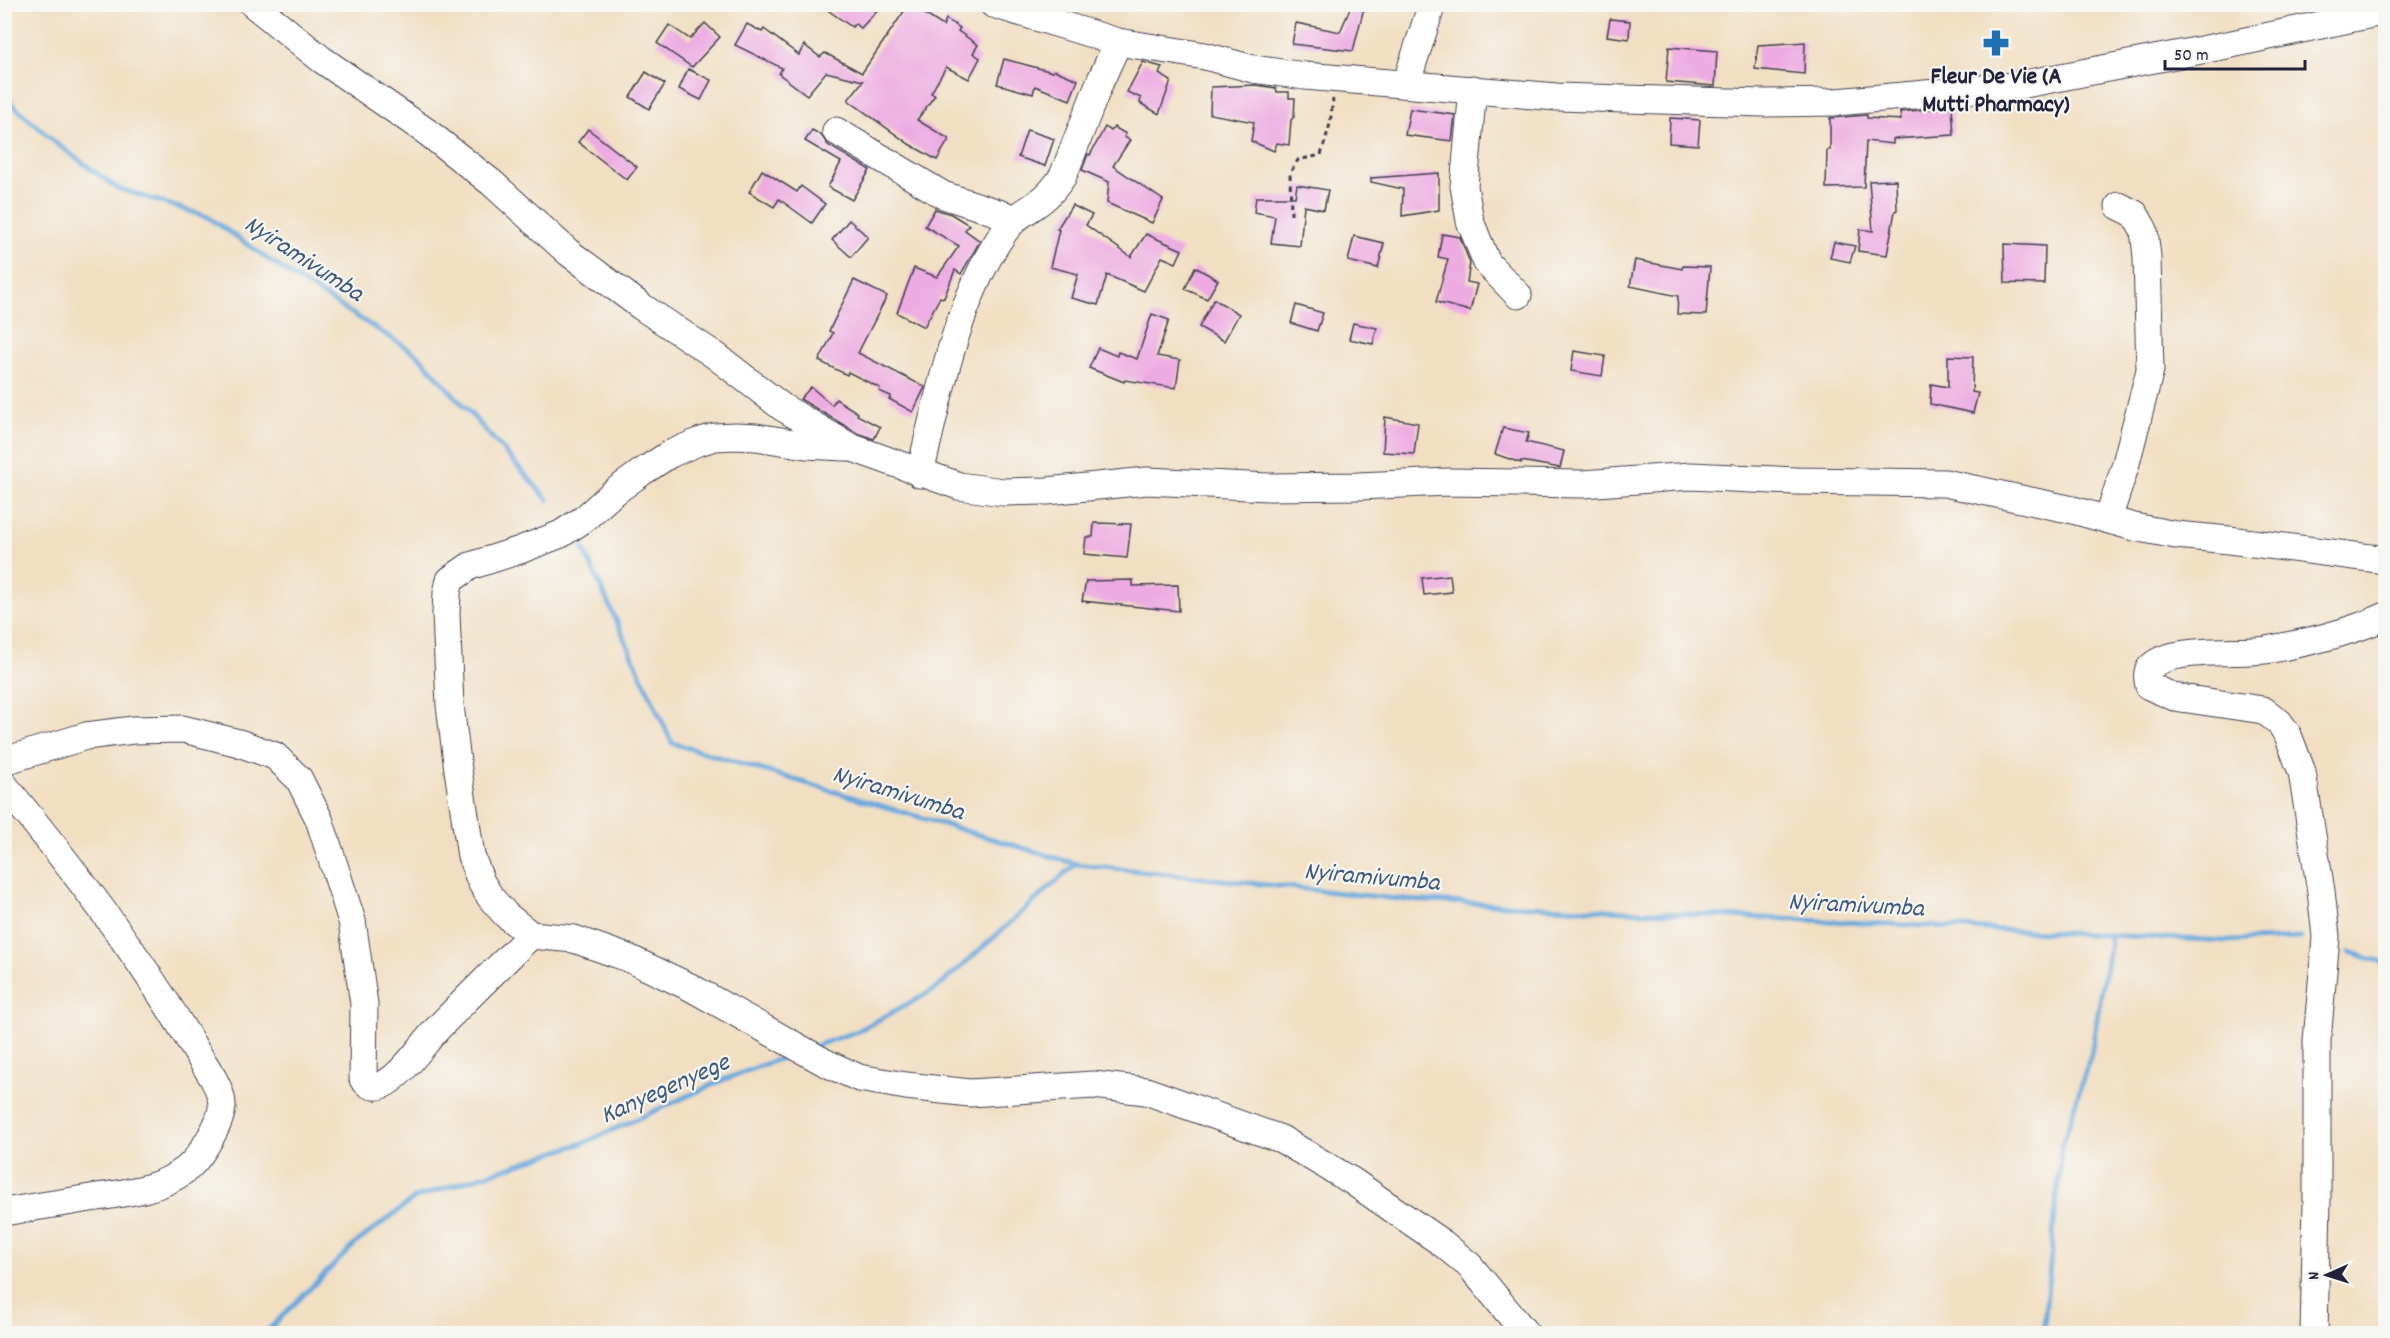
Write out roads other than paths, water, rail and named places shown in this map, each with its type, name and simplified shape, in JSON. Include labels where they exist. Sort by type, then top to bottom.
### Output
[{"type":"street","points":[[253,4],[321,59],[436,139],[492,183],[568,252],[642,307],[716,356],[782,406],[850,447],[920,474],[959,486],[1003,492],[1047,491],[1147,481],[1233,486],[1358,486],[1448,482],[1582,484],[1691,476],[1795,481],[1945,483],[2176,535],[2385,560]]},
{"type":"street","points":[[993,4],[1118,42],[1204,56],[1253,69],[1305,76],[1557,97],[1753,102],[1836,102],[2015,86],[2227,45],[2385,11]]},
{"type":"street","points":[[1406,84],[1432,4]]},
{"type":"street","points":[[920,474],[952,349],[978,280],[992,250],[1014,218],[1042,200],[1055,188],[1063,176],[1118,42]]},
{"type":"street","points":[[1473,89],[1464,186],[1470,221],[1487,263],[1518,295]]},
{"type":"street","points":[[836,131],[943,195],[1014,218]]},
{"type":"street","points":[[2108,519],[2125,466],[2150,370],[2147,257],[2144,230],[2135,213],[2119,206]]},
{"type":"street","points":[[850,447],[806,445],[735,436],[715,437],[698,442],[670,454],[642,472],[613,493],[584,519],[561,534],[470,566],[450,580],[446,614],[450,705],[471,856],[481,882],[491,898],[506,915],[531,935],[574,939],[628,958],[690,987],[826,1063],[859,1078],[906,1086],[970,1092],[1093,1085],[1146,1091],[1255,1128],[1281,1139],[1352,1180],[1442,1243],[1470,1266],[1526,1334]]},
{"type":"street","points":[[2314,1334],[2317,1041],[2325,937],[2321,891],[2302,772],[2288,735],[2279,722],[2263,710],[2174,697],[2149,686],[2148,673],[2150,668],[2157,664],[2185,654],[2262,650],[2292,645],[2342,632],[2385,616]]},
{"type":"street","points":[[4,761],[86,736],[133,730],[173,729],[212,735],[275,756],[298,779],[319,819],[352,921],[364,1004],[363,1078],[367,1084],[382,1085],[393,1078],[531,935]]},
{"type":"street","points":[[4,785],[50,840],[142,967],[185,1032],[216,1085],[222,1101],[218,1123],[201,1151],[187,1169],[174,1178],[138,1191],[4,1212]]},
{"type":"waterway","name":"Nyiramivumba","points":[[4,97],[57,144],[117,188],[208,217],[291,275],[418,355],[548,500]]},
{"type":"waterway","name":"Nyiramivumba","points":[[583,548],[672,743],[1076,864],[1407,900],[2227,941],[2301,938]]},
{"type":"waterway","name":"Kanyegenyege","points":[[815,1046],[858,1031],[937,988],[1076,864]]},
{"type":"waterway","points":[[2043,1334],[2062,1146],[2091,1054],[2111,936]]},
{"type":"waterway","name":"Nyiramivumba","points":[[2350,952],[2386,964]]},
{"type":"waterway","name":"Kanyegenyege","points":[[264,1334],[356,1243],[415,1198],[586,1142],[723,1080],[792,1054]]},
{"type":"place","name":"Fleur De Vie (A Mutti Pharmacy)","points":[[1996,43]]}]
